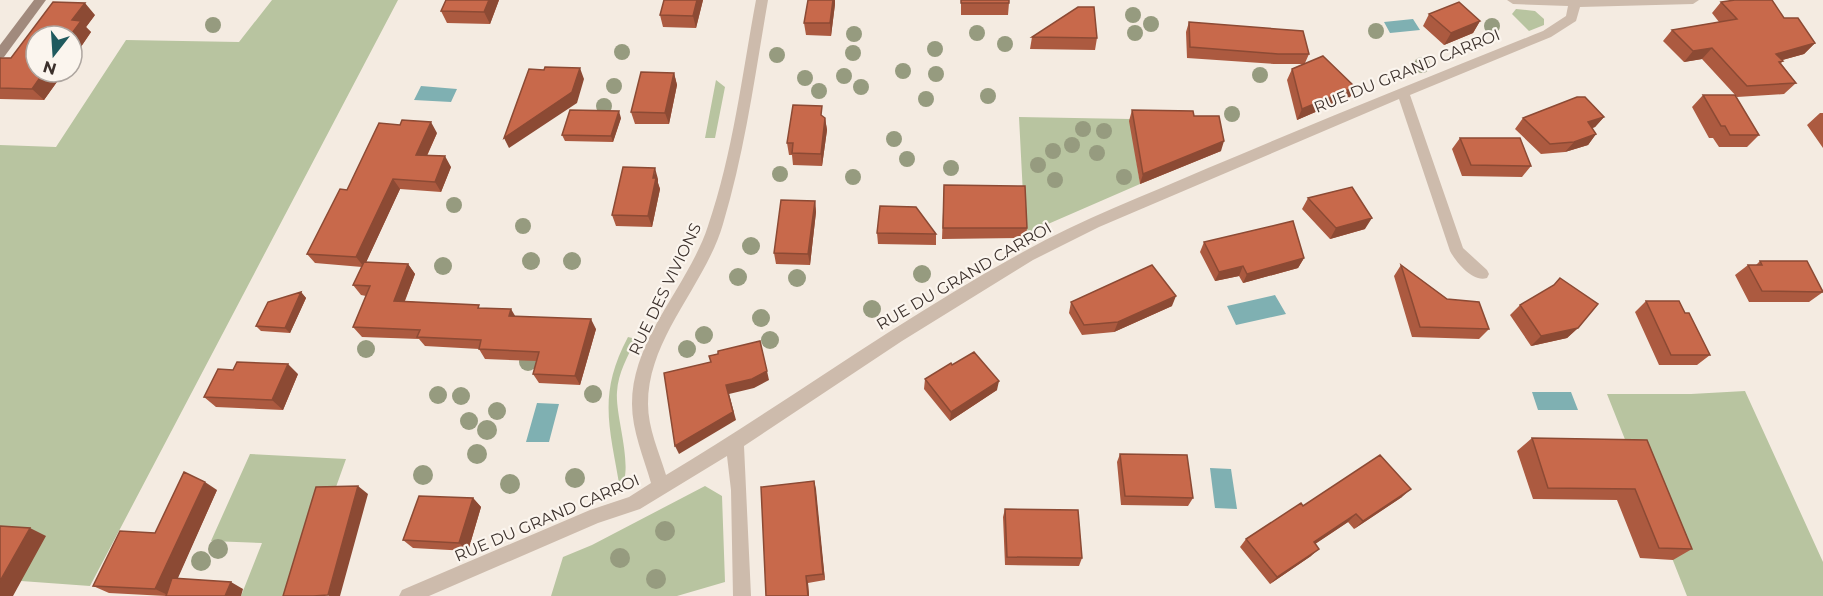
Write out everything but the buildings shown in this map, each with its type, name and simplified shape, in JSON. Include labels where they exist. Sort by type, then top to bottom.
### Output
[{"type":"street","points":[[0,54],[40,0]]},
{"type":"street","name":"RUE DES VIVIONS","points":[[661,488],[643,429],[640,402],[645,374],[654,347],[697,269],[714,230],[727,184],[762,0]]},
{"type":"street","points":[[1513,0],[1575,3],[1693,0]]},
{"type":"street","points":[[1549,2],[1558,16],[1559,27]]},
{"type":"street","name":"RUE DU GRAND CARROI","points":[[408,596],[596,516],[634,503],[736,442],[841,371],[1028,256],[1165,192],[1547,34],[1572,18],[1575,3]]},
{"type":"street","points":[[1403,93],[1457,252],[1482,274]]},
{"type":"street","points":[[736,442],[742,596]]},
{"type":"green space","points":[[272,0],[398,0],[90,586],[21,581],[0,533],[0,145],[56,147],[126,40],[239,42]]},
{"type":"green space","points":[[1516,9],[1535,11],[1544,19],[1544,25],[1529,31],[1512,14]]},
{"type":"green space","points":[[716,80],[725,87],[715,138],[705,138]]},
{"type":"green space","points":[[1019,117],[1130,119],[1140,184],[1025,234]]},
{"type":"green space","points":[[628,337],[636,339],[621,371],[617,392],[626,469],[620,489],[610,429],[609,394],[618,358]]},
{"type":"green space","points":[[1745,391],[1823,562],[1823,596],[1687,596],[1607,394],[1691,394]]},
{"type":"green space","points":[[250,454],[346,459],[297,596],[241,596],[262,543],[211,541]]},
{"type":"green space","points":[[705,486],[722,496],[725,582],[677,596],[551,596],[563,557],[592,545]]},
{"type":"water","points":[[1413,19],[1420,30],[1390,33],[1384,22]]},
{"type":"water","points":[[421,86],[457,89],[451,102],[414,100]]},
{"type":"water","points":[[1275,295],[1286,314],[1236,325],[1227,306]]},
{"type":"water","points":[[1532,392],[1571,392],[1578,410],[1538,410]]},
{"type":"water","points":[[537,403],[559,404],[549,442],[526,442]]},
{"type":"water","points":[[1210,468],[1231,469],[1237,509],[1215,508]]}]
